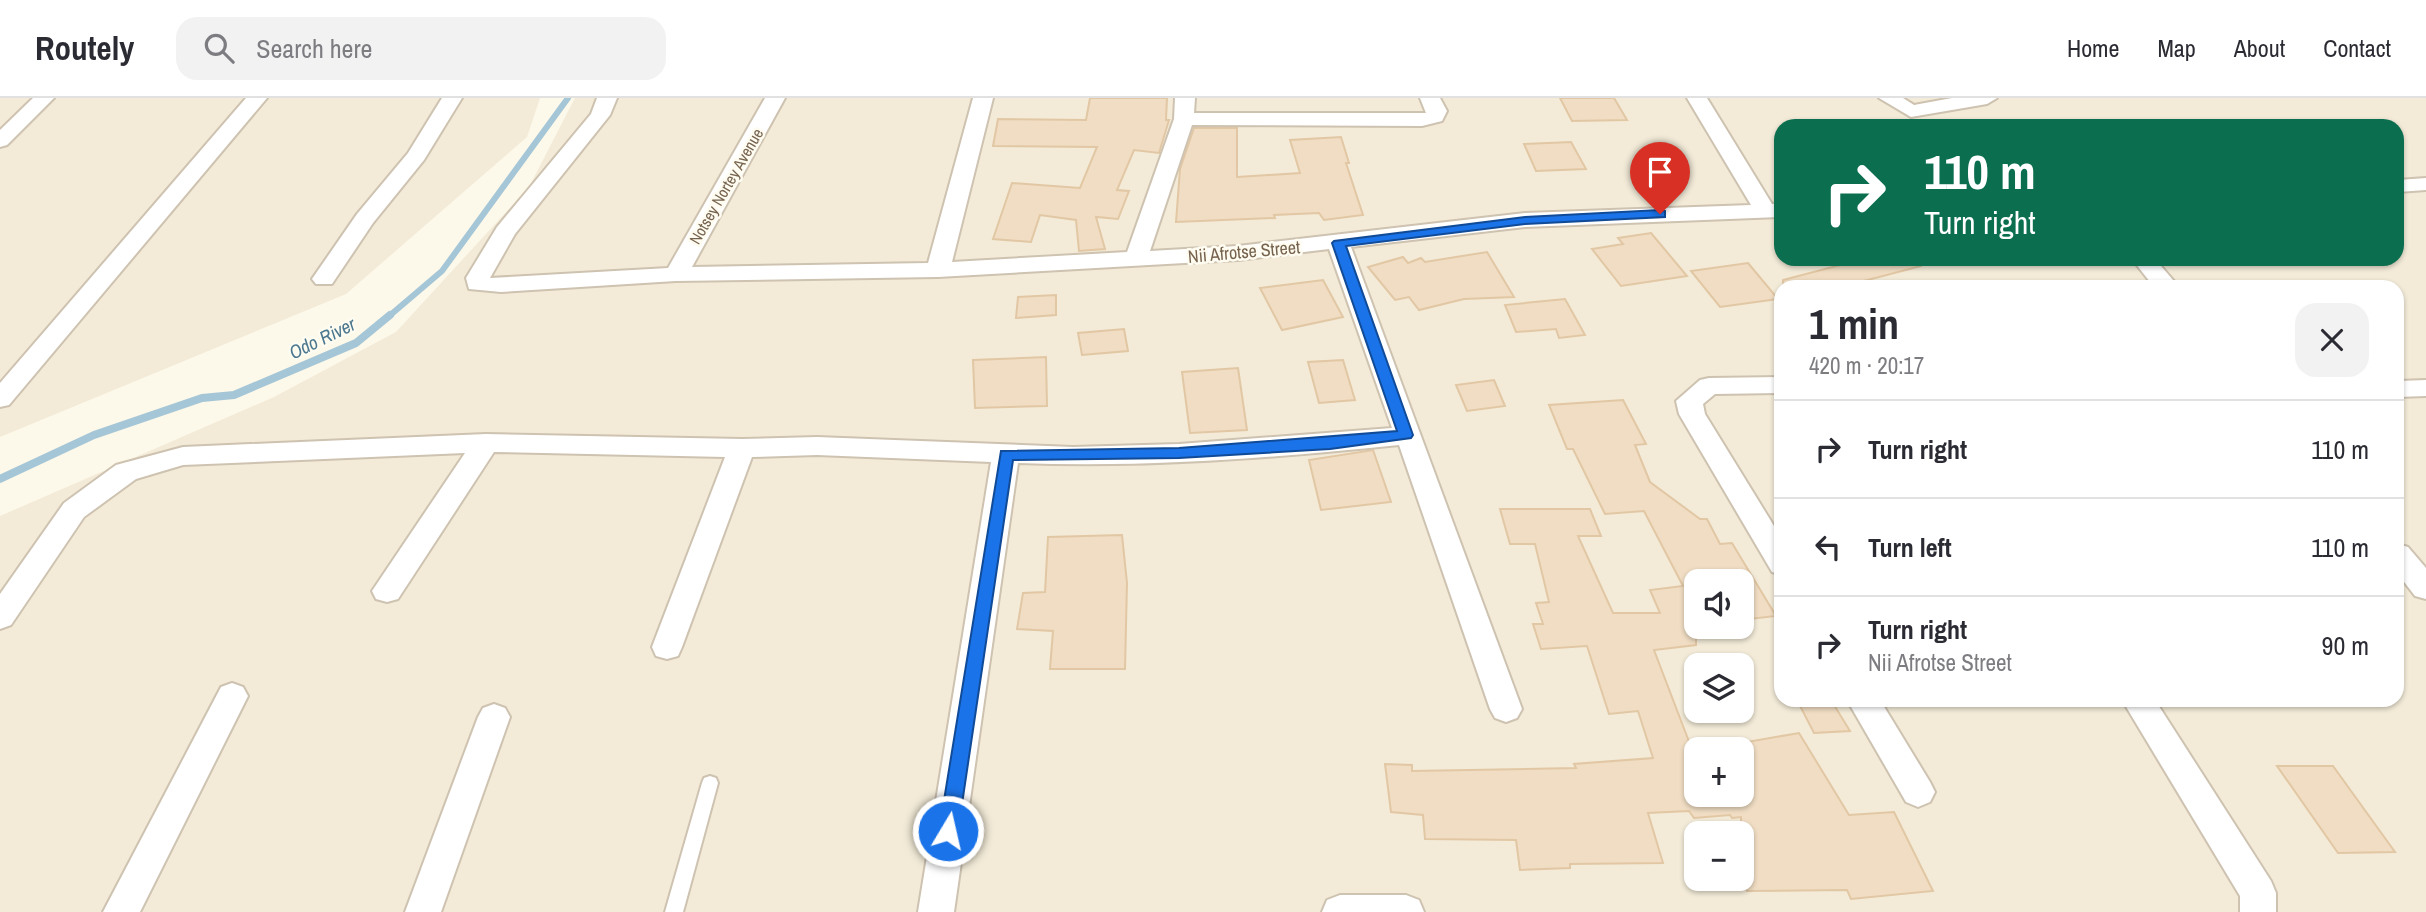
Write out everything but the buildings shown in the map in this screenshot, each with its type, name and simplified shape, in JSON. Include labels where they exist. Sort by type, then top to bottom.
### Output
[{"type":"street","points":[[0,141],[9,123],[44,98]]},
{"type":"street","points":[[0,399],[257,98]]},
{"type":"street","points":[[324,279],[365,219],[417,156],[452,98]]},
{"type":"street","name":"Nii Afrotse Street","points":[[607,98],[600,115],[505,232],[477,284],[492,286],[676,274],[938,270],[1136,260],[1338,243],[1525,220],[1774,211]]},
{"type":"street","name":"Notsey Nortey Avenue","points":[[676,274],[775,98]]},
{"type":"street","points":[[938,270],[983,98]]},
{"type":"street","points":[[1136,260],[1185,109],[1422,120],[1435,117],[1437,111],[1430,98]]},
{"type":"street","points":[[1697,98],[1774,211]]},
{"type":"street","points":[[1889,98],[1911,111],[1987,98]]},
{"type":"street","points":[[2404,186],[2426,184]]},
{"type":"street","points":[[1338,243],[1406,435],[1468,591],[1506,709]]},
{"type":"street","points":[[2149,266],[2161,280]]},
{"type":"street","points":[[1774,386],[1709,386],[1689,401],[1692,414],[1774,551]]},
{"type":"street","points":[[2404,389],[2426,388]]},
{"type":"street","points":[[0,617],[74,510],[98,490],[143,465],[183,456],[486,443],[742,448],[817,446],[1006,455],[1179,453],[1406,435]]},
{"type":"street","points":[[387,591],[486,443]]},
{"type":"street","points":[[667,647],[742,448]]},
{"type":"street","points":[[936,912],[1006,455]]},
{"type":"street","points":[[2404,562],[2426,588]]},
{"type":"street","points":[[121,912],[232,696]]},
{"type":"street","points":[[1867,707],[1917,792]]},
{"type":"street","points":[[2142,707],[2258,893],[2258,912]]},
{"type":"street","points":[[423,912],[494,717]]},
{"type":"street","points":[[1340,912],[1406,912]]},
{"type":"lane","points":[[674,912],[710,783]]},
{"type":"shaded area","points":[[0,98],[540,98],[527,137],[346,294],[0,437]]},
{"type":"shaded area","points":[[575,98],[2426,98],[2426,912],[0,912],[0,516],[274,397],[396,332],[529,187]]},
{"type":"waterway","name":"Odo River","points":[[388,317],[442,271],[568,98]]},
{"type":"waterway","name":"Odo River","points":[[0,479],[94,435],[202,398],[234,395],[356,343],[390,315]]},
{"type":"route","points":[[948,831],[1006,455],[1179,453],[1406,435],[1338,243],[1525,220],[1660,214]]}]
